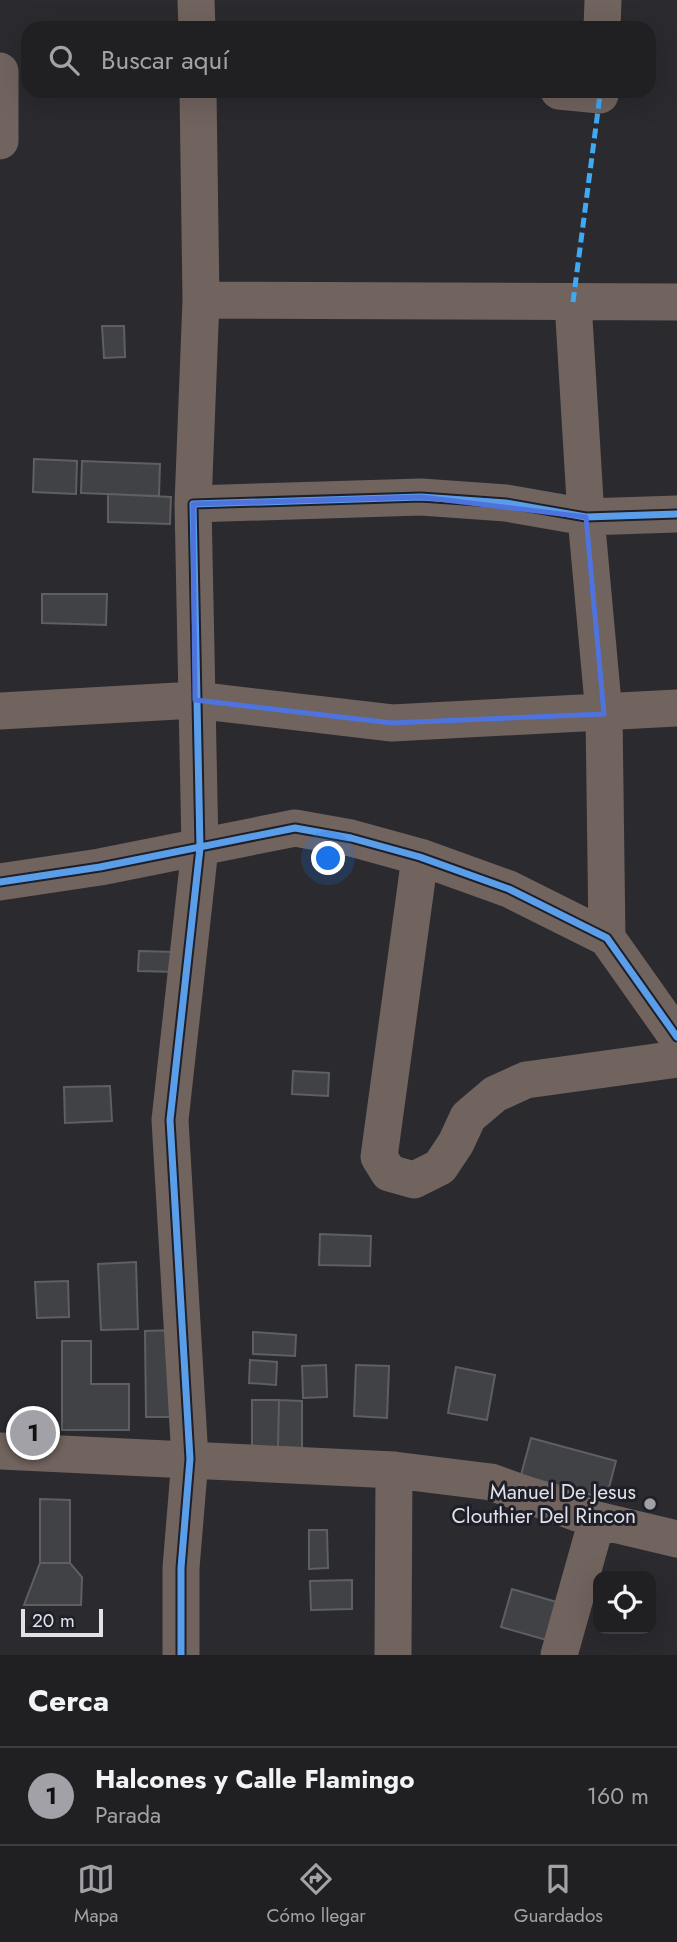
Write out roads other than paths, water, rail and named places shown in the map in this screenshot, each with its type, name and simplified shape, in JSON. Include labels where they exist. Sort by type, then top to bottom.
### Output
[{"type":"street","points":[[196,0],[197,21]]},
{"type":"street","points":[[602,21],[603,0]]},
{"type":"street","points":[[0,71],[0,141]]},
{"type":"street","points":[[181,1655],[181,1568],[190,1459],[170,1120],[200,848],[193,505],[201,300],[198,98]]},
{"type":"street","points":[[201,300],[677,302]]},
{"type":"street","points":[[573,302],[586,517],[604,714],[607,938]]},
{"type":"street","points":[[193,505],[421,497],[506,503],[586,517],[677,514]]},
{"type":"street","points":[[0,711],[195,700],[393,723],[604,714],[677,708]]},
{"type":"street","points":[[0,882],[200,848],[295,828],[351,838],[420,857],[509,889],[607,938],[677,1037]]},
{"type":"street","points":[[420,857],[379,1157],[389,1173],[414,1180],[440,1167],[456,1143],[468,1116],[495,1094],[526,1080],[677,1059]]},
{"type":"street","points":[[0,1451],[394,1470],[491,1482],[597,1520],[677,1539]]},
{"type":"street","points":[[393,1655],[394,1470]]},
{"type":"street","points":[[559,1655],[597,1520]]},
{"type":"place","name":"Halcones y Calle Flamingo","points":[[33,1433]]},
{"type":"place","name":"Manuel De Jesus Clouthier Del Rincon","points":[[650,1504]]}]
